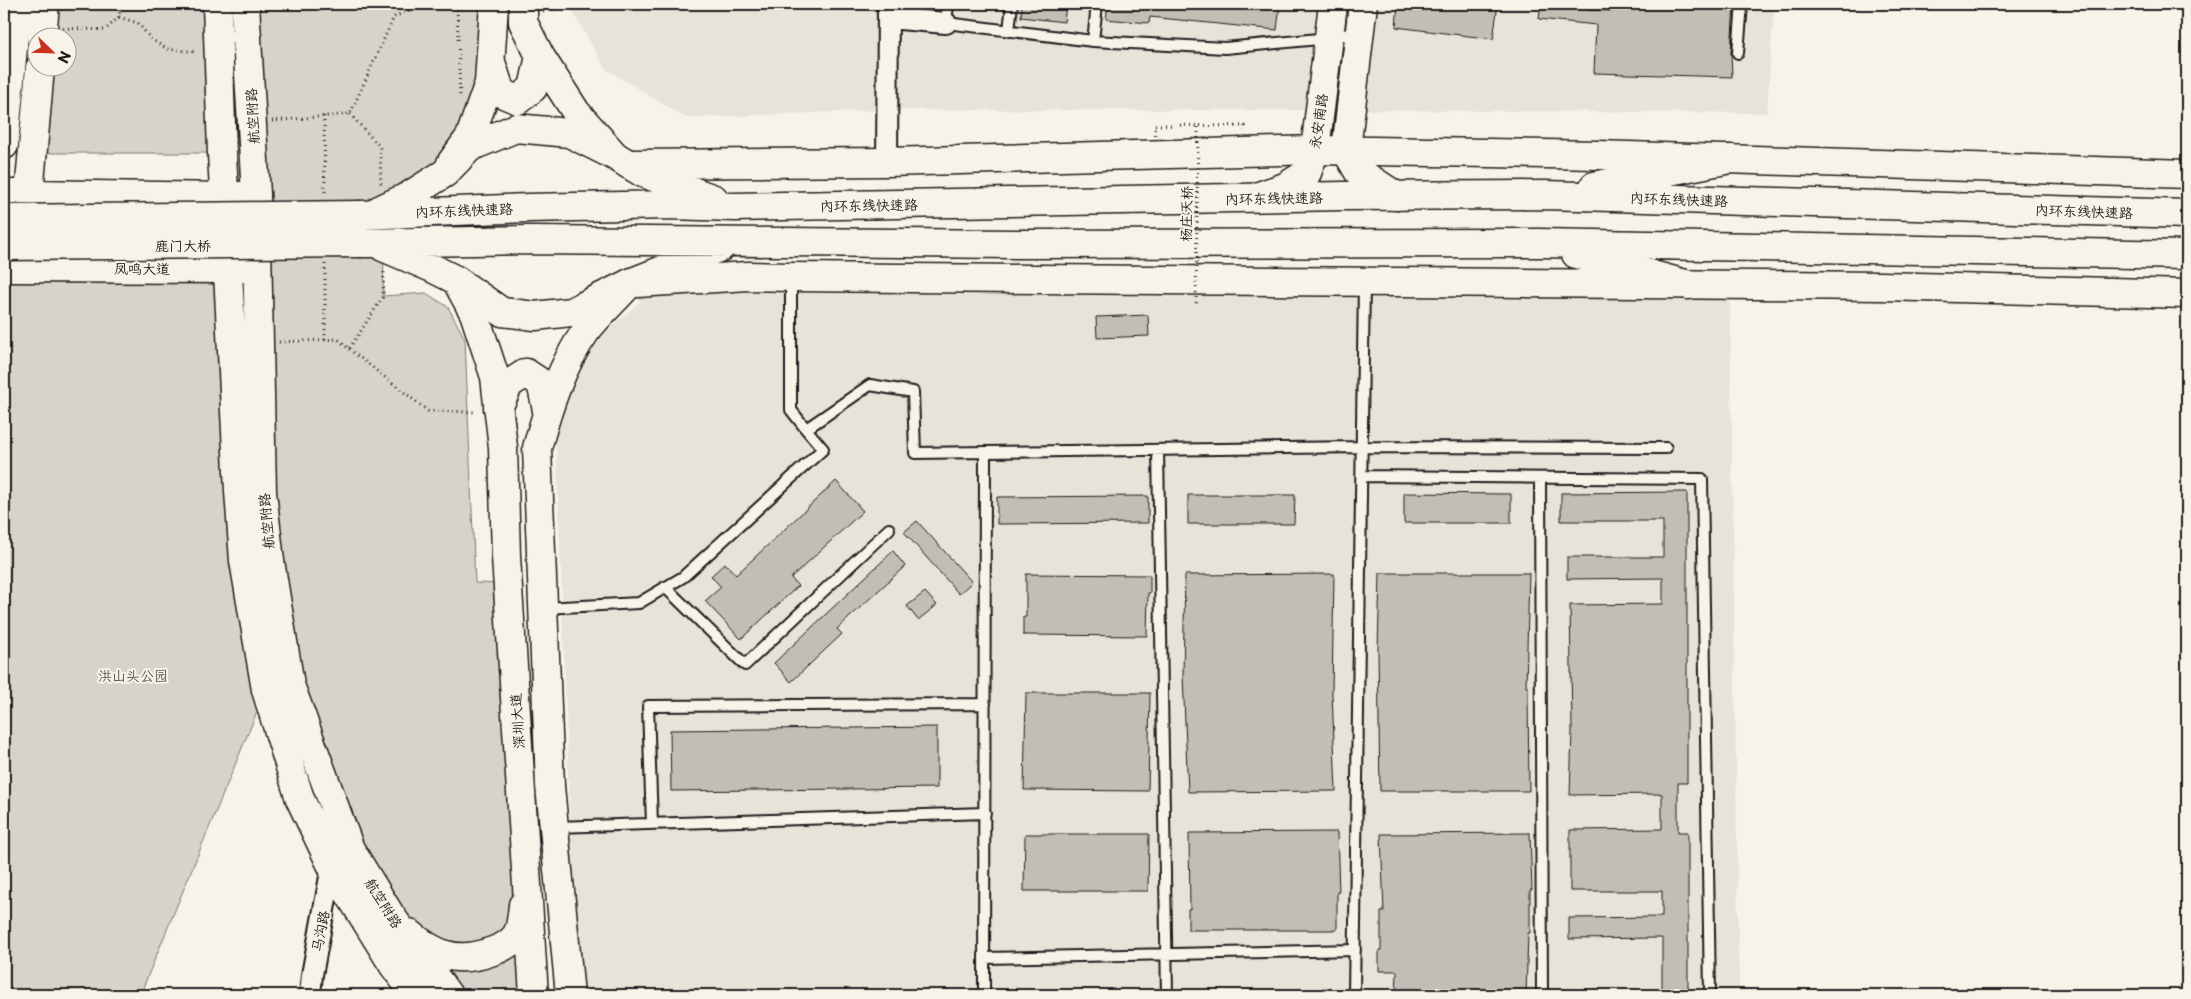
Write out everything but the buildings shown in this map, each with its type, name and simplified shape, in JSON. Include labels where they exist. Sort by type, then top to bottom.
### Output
[{"type":"main road","points":[[4,145],[5,112],[17,4]]},
{"type":"main road","name":"航空附路","points":[[217,4],[228,269],[244,561],[264,680],[300,799],[332,866],[394,966],[415,994]]},
{"type":"main road","name":"航空附路","points":[[246,4],[256,195],[262,492],[270,561],[290,685],[350,849],[390,916],[448,995]]},
{"type":"main road","name":"永安南路","points":[[1250,199],[1286,187],[1307,174],[1315,150],[1333,4]]},
{"type":"main road","points":[[1363,4],[1346,150],[1358,171],[1396,196]]},
{"type":"main road","points":[[445,172],[470,137],[489,83],[494,13]]},
{"type":"main road","points":[[523,13],[540,56],[576,112],[622,160],[887,162],[1346,150],[1730,159],[2185,174]]},
{"type":"main road","points":[[491,61],[501,93],[518,100],[533,88],[540,56]]},
{"type":"main road","name":"凤鸣大道","points":[[39,78],[36,112],[16,194],[15,268],[228,269],[257,267]]},
{"type":"main road","points":[[371,213],[407,197],[445,172],[470,147],[516,128],[568,133],[622,160],[643,173],[735,207]]},
{"type":"main road","points":[[1545,195],[1730,159]]},
{"type":"main road","points":[[16,194],[225,197],[256,195]]},
{"type":"main road","name":"内环东线快速路","points":[[371,213],[669,205],[735,207],[1545,195],[2183,214]]},
{"type":"main road","name":"鹿门大桥","points":[[4,219],[371,213]]},
{"type":"main road","points":[[373,245],[559,240],[732,243],[1539,243],[2183,254]]},
{"type":"main road","points":[[373,245],[430,267],[456,280],[502,312],[535,316],[571,312],[630,283],[732,243]]},
{"type":"main road","points":[[1539,243],[1688,285]]},
{"type":"main road","name":"鹿门大桥","points":[[4,246],[373,245]]},
{"type":"main road","points":[[570,995],[550,786],[538,448],[547,410],[563,370],[586,332],[630,283],[748,276],[1882,286],[2182,294]]},
{"type":"main road","name":"深圳大道","points":[[456,280],[474,313],[495,377],[499,410],[503,447],[506,557],[534,995]]},
{"type":"main road","points":[[499,410],[509,384],[526,373],[542,383],[547,410]]},
{"type":"main road","points":[[390,916],[425,946],[454,958],[476,958],[501,949],[517,935],[528,887]]},
{"type":"street","points":[[887,162],[888,11],[947,13]]},
{"type":"street","points":[[5,112],[36,112]]},
{"type":"street","name":"马沟路","points":[[310,995],[332,866]]},
{"type":"lane","points":[[1009,30],[1012,4]]},
{"type":"lane","points":[[1093,41],[1097,4]]},
{"type":"lane","points":[[1738,53],[1742,4]]},
{"type":"lane","points":[[947,13],[1009,30],[1093,41],[1226,48],[1329,38],[1359,32]]},
{"type":"lane","points":[[544,608],[639,603],[683,577],[823,449],[791,410],[791,277]]},
{"type":"lane","points":[[1354,995],[1364,282]]},
{"type":"lane","points":[[806,429],[870,385],[913,392],[915,453],[1362,447],[1666,448]]},
{"type":"lane","points":[[1158,450],[1166,995]]},
{"type":"lane","points":[[984,995],[985,452]]},
{"type":"lane","points":[[1362,476],[1702,480],[1710,995]]},
{"type":"lane","points":[[1540,478],[1542,995]]},
{"type":"lane","points":[[665,588],[745,665],[889,529]]},
{"type":"lane","points":[[652,824],[648,706],[985,704]]},
{"type":"lane","points":[[554,827],[984,813]]},
{"type":"lane","points":[[984,958],[1355,950]]},
{"type":"path","points":[[44,23],[105,30],[119,17],[121,4]]},
{"type":"path","points":[[350,114],[394,17],[423,4]]},
{"type":"path","points":[[457,4],[460,100]]},
{"type":"path","points":[[523,13],[555,10],[584,4]]},
{"type":"path","points":[[119,17],[138,23],[150,39],[167,49],[186,52],[219,53]]},
{"type":"path","points":[[252,122],[350,114]]},
{"type":"path","points":[[350,114],[380,147],[371,213]]},
{"type":"path","points":[[1155,125],[1245,126]]},
{"type":"path","name":"杨庄天桥","points":[[1196,303],[1198,125]]},
{"type":"path","points":[[349,349],[383,297],[373,245]]},
{"type":"path","points":[[259,343],[338,339],[428,411],[499,410]]},
{"type":"shaded area","points":[[568,4],[1774,4],[1767,113],[1350,110],[887,110],[686,118],[606,69]]},
{"type":"shaded area","points":[[702,292],[1730,300],[1739,995],[576,995],[555,403],[587,349],[645,297]]},
{"type":"shaded area","points":[[2187,926],[2187,995],[2178,995]]},
{"type":"green space","points":[[45,4],[217,4],[222,153],[32,153],[39,78],[78,78],[78,28],[43,28]]},
{"type":"green space","points":[[245,4],[494,4],[470,137],[381,210],[384,248],[383,296],[426,293],[448,307],[465,339],[475,583],[508,584],[534,995],[448,995],[350,849],[270,561]]},
{"type":"green space","name":"洪山头公园","points":[[4,268],[228,269],[266,690],[140,995],[4,995]]}]
